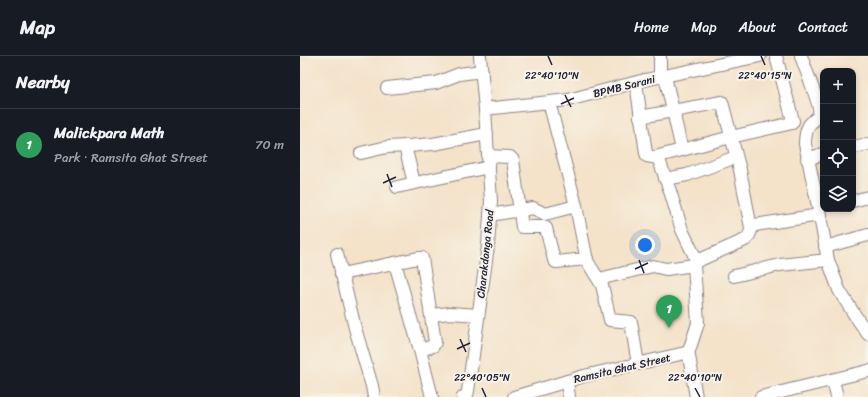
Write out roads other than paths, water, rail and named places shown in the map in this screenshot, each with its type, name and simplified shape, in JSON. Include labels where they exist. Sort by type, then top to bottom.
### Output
[{"type":"street","name":"Charakdanga Road","points":[[467,396],[488,246],[491,200],[486,134],[486,109],[480,56]]},
{"type":"street","points":[[660,56],[662,76],[673,111],[682,150]]},
{"type":"street","name":"BPMB Sarani","points":[[486,109],[568,100],[662,76],[709,61],[760,56]]},
{"type":"street","points":[[636,83],[646,154],[647,156],[658,158],[658,156],[731,137],[790,124],[793,122],[776,56]]},
{"type":"street","points":[[801,56],[820,112],[810,125],[805,136],[808,158],[820,204]]},
{"type":"street","points":[[387,88],[436,83],[462,74],[482,71]]},
{"type":"street","points":[[549,102],[576,206],[588,263],[602,285],[610,320],[631,322],[638,364]]},
{"type":"street","points":[[599,279],[653,266],[666,269],[695,263],[745,240],[748,237],[751,228],[740,170],[722,102],[640,117]]},
{"type":"street","points":[[361,153],[387,147],[434,144],[486,134]]},
{"type":"street","points":[[856,146],[868,144]]},
{"type":"street","points":[[406,146],[414,183]]},
{"type":"street","points":[[808,158],[820,155]]},
{"type":"street","points":[[397,187],[510,157],[513,160],[522,227],[544,227],[546,229],[555,261],[587,259]]},
{"type":"street","points":[[666,179],[687,175],[736,157]]},
{"type":"street","points":[[658,158],[682,230],[695,263],[698,323],[688,354],[696,397]]},
{"type":"street","points":[[856,200],[868,197]]},
{"type":"street","points":[[490,215],[534,208],[545,214],[576,206]]},
{"type":"street","points":[[751,228],[753,226],[822,212],[828,260],[839,290],[868,334]]},
{"type":"street","points":[[826,247],[868,236]]},
{"type":"street","points":[[337,254],[374,397]]},
{"type":"street","points":[[341,274],[422,258],[435,343],[433,346],[420,350]]},
{"type":"street","points":[[734,276],[780,265],[828,260]]},
{"type":"street","points":[[395,263],[432,397]]},
{"type":"street","points":[[431,315],[450,313],[478,315]]},
{"type":"street","name":"Ramsita Ghat Street","points":[[514,397],[584,376],[683,353],[688,354]]},
{"type":"street","points":[[761,397],[868,371]]},
{"type":"street","points":[[833,380],[837,397]]},
{"type":"street","points":[[567,381],[568,397]]},
{"type":"place","name":"Malickpara Math","points":[[669,328]]}]
